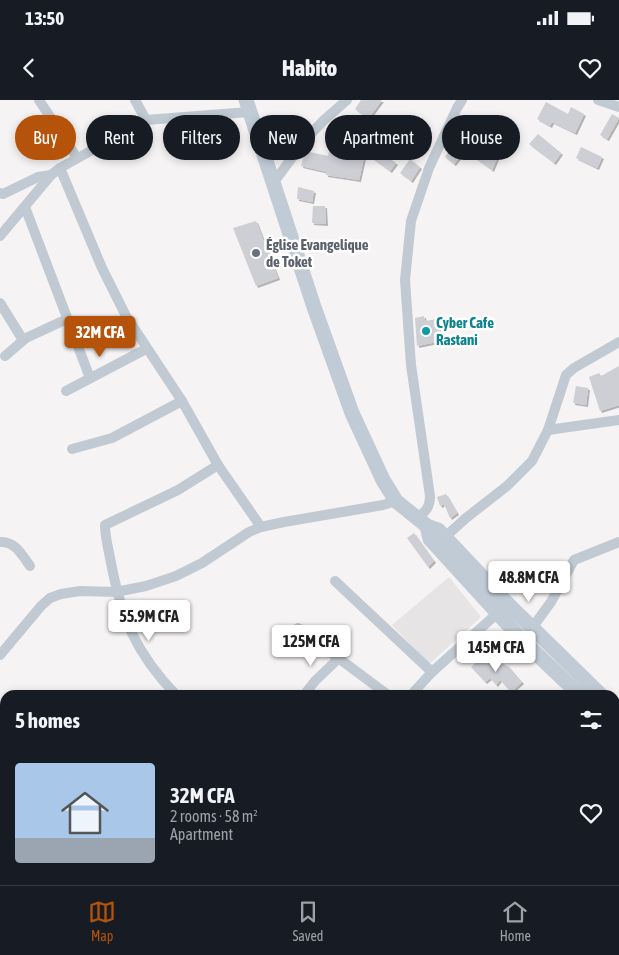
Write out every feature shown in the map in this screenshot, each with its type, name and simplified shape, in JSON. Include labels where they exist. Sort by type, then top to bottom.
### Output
[{"type":"street","points":[[39,100],[77,158]]},
{"type":"street","points":[[135,100],[143,115]]},
{"type":"street","points":[[274,182],[305,140],[347,100]]},
{"type":"street","points":[[462,100],[429,168],[411,221],[405,280],[411,364],[430,496],[430,504],[423,522],[430,539],[502,608],[532,628],[596,690]]},
{"type":"street","points":[[598,100],[619,107]]},
{"type":"street","points":[[153,119],[248,106],[314,306],[352,413],[383,480],[396,500],[445,537],[502,608],[523,641],[575,690]]},
{"type":"street","points":[[0,236],[51,175],[86,153]]},
{"type":"street","points":[[60,168],[102,268],[126,316],[182,401],[218,465],[261,528]]},
{"type":"street","points":[[1,195],[38,177],[51,175]]},
{"type":"street","points":[[25,207],[90,378]]},
{"type":"street","points":[[0,303],[23,340]]},
{"type":"street","points":[[5,356],[23,340],[67,319]]},
{"type":"street","points":[[445,537],[507,486],[532,461],[548,430],[566,375],[574,368],[619,342]]},
{"type":"street","points":[[66,390],[146,349]]},
{"type":"street","points":[[72,449],[112,438],[182,401]]},
{"type":"street","points":[[548,430],[619,420]]},
{"type":"street","points":[[171,690],[151,668],[137,646],[116,592],[105,525],[178,490],[218,465]]},
{"type":"street","points":[[0,655],[23,626],[50,598],[80,591],[116,592],[146,586],[176,576],[202,563],[249,532],[284,522],[383,505],[396,500]]},
{"type":"street","points":[[0,542],[8,541],[15,546],[30,566]]},
{"type":"street","points":[[532,628],[551,602],[574,560],[619,542]]},
{"type":"street","points":[[335,582],[432,672]]},
{"type":"street","points":[[416,690],[432,672],[502,608]]},
{"type":"street","points":[[298,628],[381,690]]},
{"type":"street","points":[[308,690],[339,658]]},
{"type":"shaded area","points":[[449,577],[481,617],[429,664],[392,625]]},
{"type":"building","points":[[361,100],[382,100],[371,115],[363,115],[355,109]]},
{"type":"building","points":[[546,102],[568,114],[571,107],[584,114],[575,133],[552,122],[550,126],[537,119]]},
{"type":"building","points":[[612,114],[619,118],[607,139],[600,135]]},
{"type":"building","points":[[538,134],[561,153],[554,163],[529,144]]},
{"type":"building","points":[[581,147],[602,157],[597,168],[576,158]]},
{"type":"building","points":[[315,153],[325,155],[325,160],[363,160],[359,180],[326,175],[327,172],[301,166],[303,160],[315,160]]},
{"type":"building","points":[[375,160],[392,160],[396,163],[390,171]]},
{"type":"building","points":[[409,160],[420,167],[411,181],[400,173]]},
{"type":"building","points":[[449,160],[457,160],[454,164]]},
{"type":"building","points":[[478,160],[496,160],[492,170]]},
{"type":"building","points":[[298,187],[314,191],[312,202],[297,199]]},
{"type":"building","points":[[313,206],[325,206],[326,224],[312,223]]},
{"type":"building","name":"Église Evangelique de Toket","points":[[256,221],[278,278],[256,286],[233,228]]},
{"type":"building","name":"Cyber Cafe Rastani","points":[[424,316],[425,321],[437,319],[441,341],[417,346],[415,318]]},
{"type":"building","points":[[619,366],[619,405],[600,411],[589,377],[599,373],[601,376]]},
{"type":"building","points":[[576,386],[588,388],[586,405],[573,403]]},
{"type":"building","points":[[446,494],[457,513],[450,518],[444,504],[440,506],[437,497]]},
{"type":"building","points":[[414,533],[434,561],[428,567],[407,538]]},
{"type":"building","points":[[485,654],[495,665],[502,663],[509,667],[522,682],[513,690],[509,690],[500,680],[496,685],[490,678],[485,682],[471,667]]},
{"type":"place","name":"Église Evangelique de Toket","points":[[256,253]]},
{"type":"place","name":"Cyber Cafe Rastani","points":[[426,331]]}]
